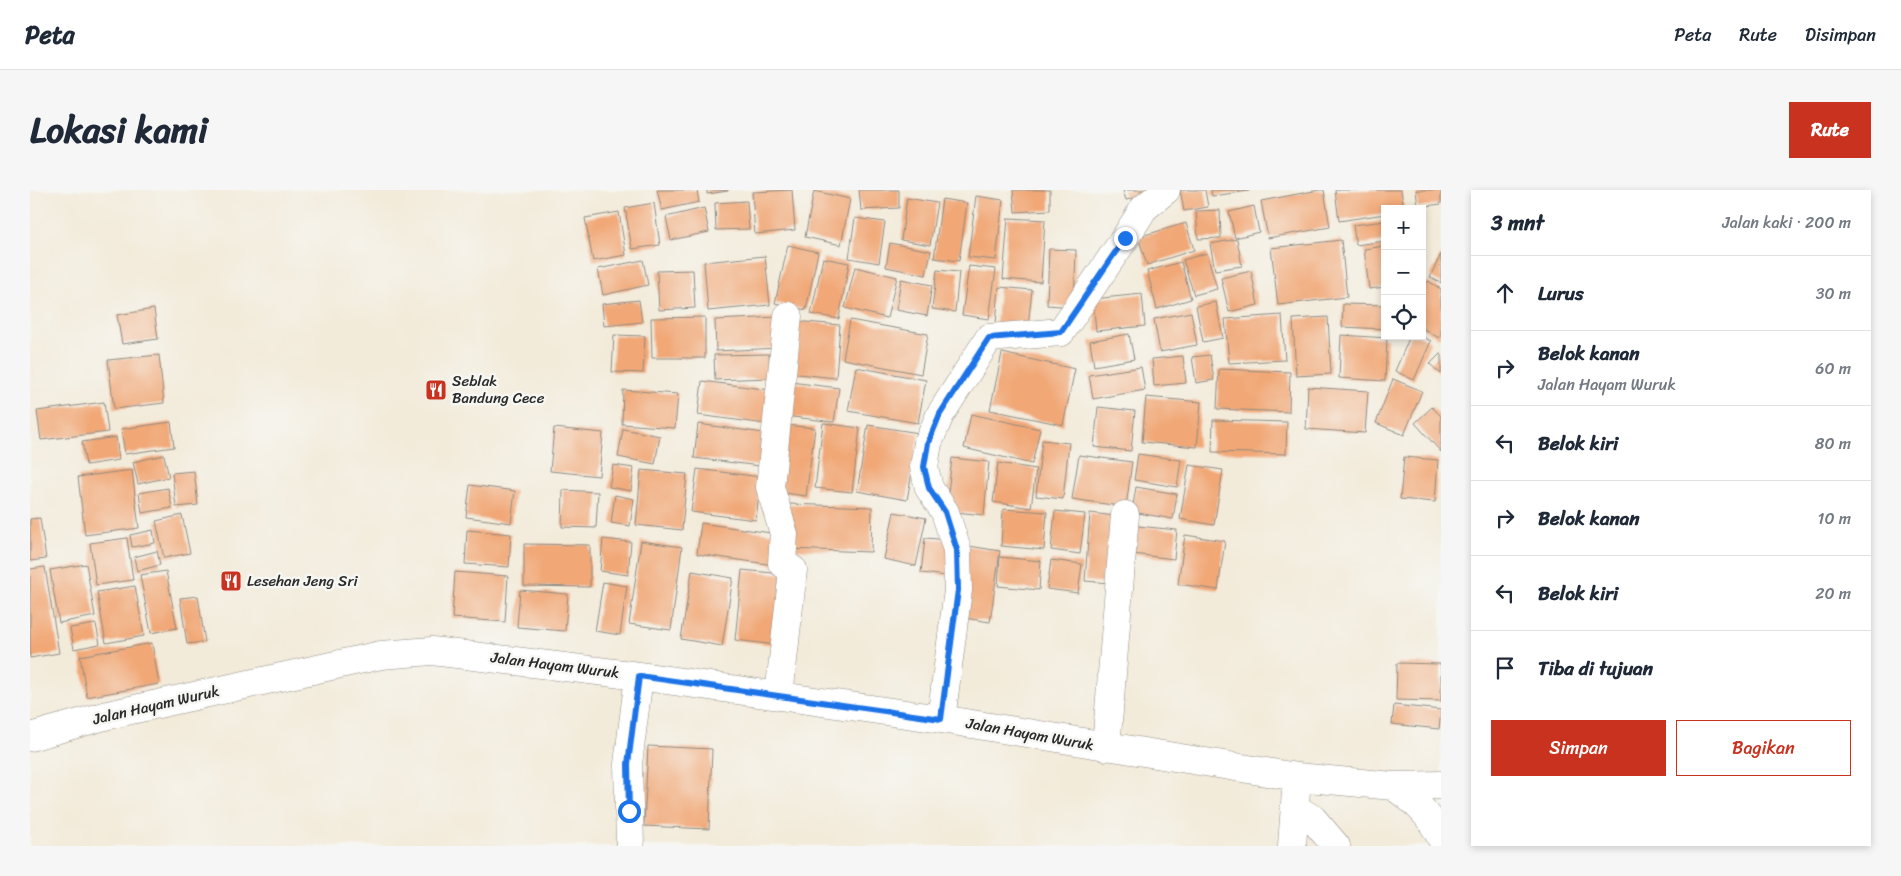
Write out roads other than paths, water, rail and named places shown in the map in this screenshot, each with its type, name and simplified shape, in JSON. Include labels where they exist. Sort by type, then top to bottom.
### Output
[{"type":"street","points":[[941,719],[958,590],[957,550],[945,512],[929,488],[924,467],[928,443],[940,414],[989,338],[1061,332],[1144,208],[1166,190]]},
{"type":"street","points":[[779,696],[793,570],[782,563],[784,534],[770,486],[788,316]]},
{"type":"street","points":[[1106,747],[1125,515]]},
{"type":"street","name":"Jalan Hayam Wuruk","points":[[30,737],[108,715],[381,655],[432,651],[462,653],[639,676],[941,719],[1297,777],[1393,786],[1441,785]]},
{"type":"street","points":[[630,846],[628,764],[639,676]]},
{"type":"street","points":[[1292,846],[1297,777]]},
{"type":"street","points":[[1393,786],[1416,802],[1435,826],[1441,838]]},
{"type":"street","points":[[1295,808],[1313,819],[1336,846]]},
{"type":"place","name":"Seblak Bandung Cece","points":[[436,390]]},
{"type":"place","name":"Lesehan Jeng Sri","points":[[231,581]]}]
